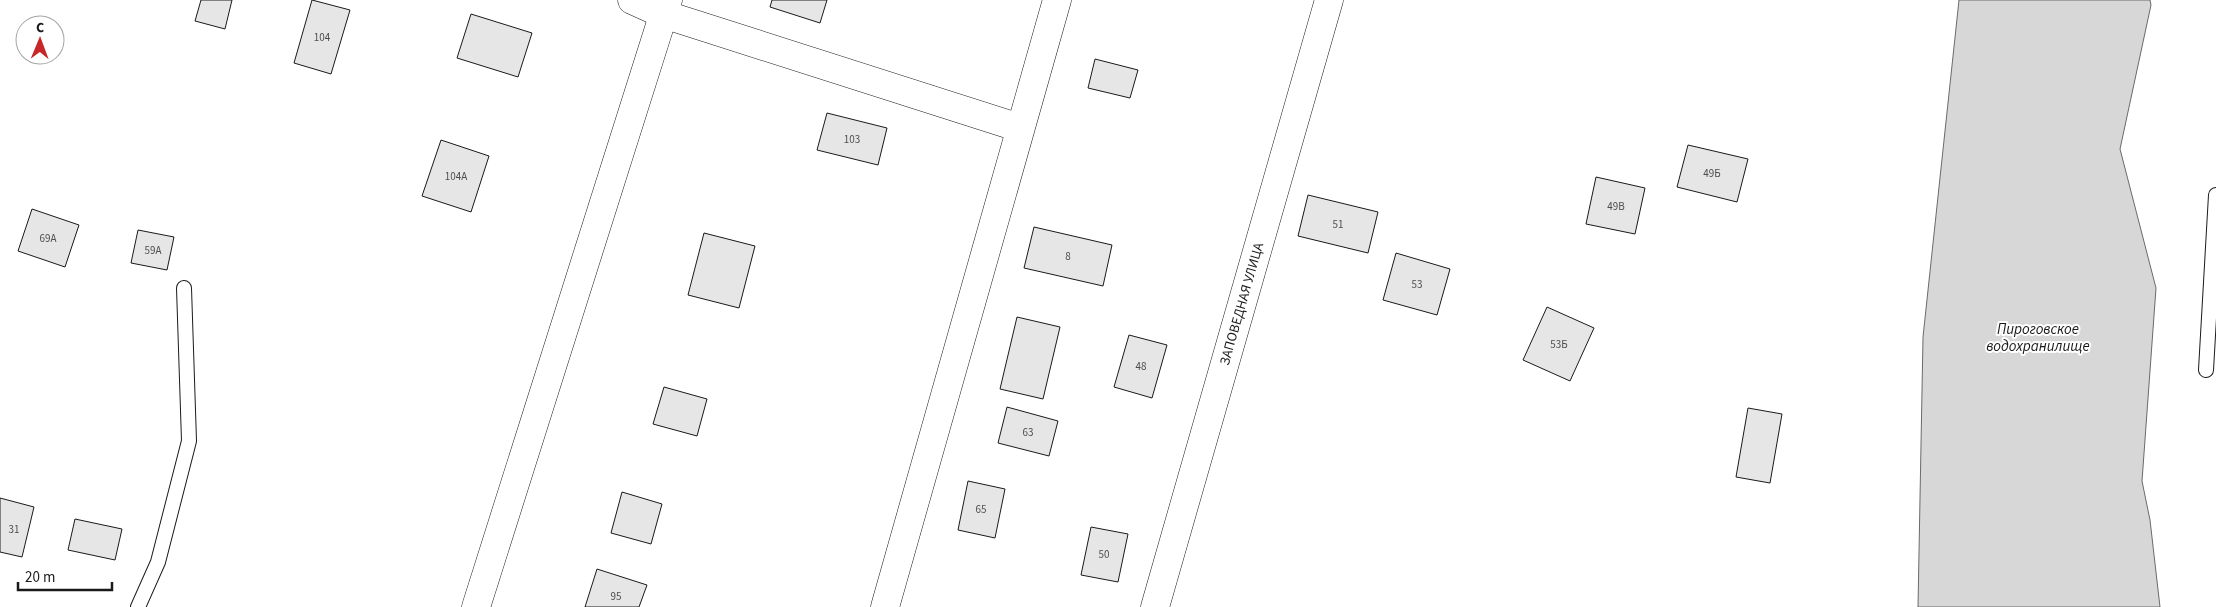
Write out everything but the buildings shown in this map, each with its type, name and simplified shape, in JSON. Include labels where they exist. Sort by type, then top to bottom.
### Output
[{"type":"street","points":[[632,0],[666,7],[1020,128]]},
{"type":"street","points":[[885,607],[1057,0]]},
{"type":"street","name":"ЗАПОВЕДНАЯ УЛИЦА","points":[[1155,607],[1329,0]]},
{"type":"street","points":[[476,607],[666,7]]},
{"type":"lane","points":[[2206,370],[2216,195]]},
{"type":"lane","points":[[138,607],[158,562],[189,441],[184,288]]},
{"type":"water","name":"Пироговское водохранилище","points":[[1959,0],[2150,0],[2151,5],[2120,149],[2156,288],[2142,481],[2150,520],[2160,607],[1918,607],[1923,337]]}]
